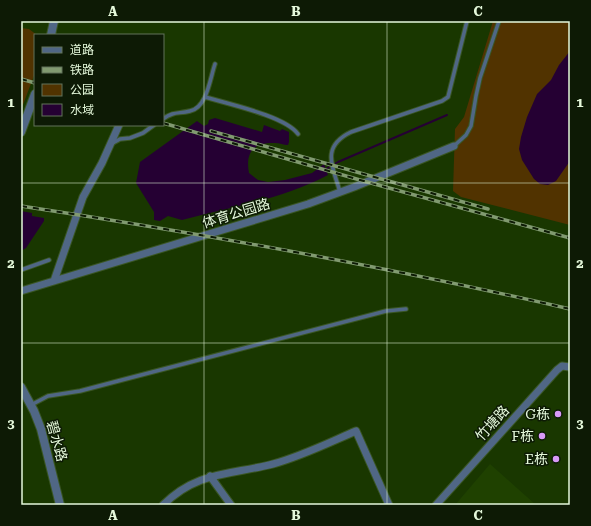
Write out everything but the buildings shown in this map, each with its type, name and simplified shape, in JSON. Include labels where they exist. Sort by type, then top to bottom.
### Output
[{"type":"street","points":[[50,34],[54,21]]},
{"type":"street","points":[[21,132],[34,97]]},
{"type":"street","points":[[54,281],[83,196],[119,126]]},
{"type":"street","name":"体育公园路","points":[[21,291],[301,206],[340,192],[454,146]]},
{"type":"street","name":"竹塘路","points":[[436,505],[557,370],[562,366],[570,367]]},
{"type":"street","name":"碧水路","points":[[21,387],[31,405],[41,429],[60,505]]},
{"type":"street","points":[[163,505],[182,489],[210,476],[256,468],[288,459],[320,448],[356,431],[389,505]]},
{"type":"street","points":[[210,476],[231,505]]},
{"type":"lane","points":[[340,192],[330,160],[332,148],[345,135],[442,101],[448,97],[467,21]]},
{"type":"lane","points":[[454,146],[466,136],[471,126],[480,78],[499,21]]},
{"type":"lane","points":[[164,118],[171,114],[196,110],[203,102],[215,64]]},
{"type":"lane","points":[[205,97],[278,120],[294,128],[298,134]]},
{"type":"lane","points":[[110,144],[120,139],[137,136],[152,126]]},
{"type":"lane","points":[[21,270],[49,260]]},
{"type":"lane","points":[[31,405],[48,396],[99,387],[386,311],[406,309]]},
{"type":"shaded area","points":[[490,464],[536,505],[455,505]]},
{"type":"green space","points":[[493,21],[570,21],[570,225],[461,197],[453,191],[455,129],[464,117]]},
{"type":"green space","points":[[21,28],[29,29],[36,34],[34,34],[34,76],[21,110]]},
{"type":"water","points":[[570,51],[570,161],[556,181],[548,185],[540,184],[534,179],[522,160],[519,149],[521,137],[527,117],[537,94],[551,80],[559,65]]},
{"type":"water","points":[[215,118],[262,132],[264,125],[280,131],[282,129],[289,132],[288,145],[277,143],[262,144],[256,147],[250,154],[248,159],[249,173],[258,180],[268,182],[285,180],[312,173],[324,164],[328,175],[293,190],[257,202],[182,220],[168,216],[160,221],[154,220],[154,212],[136,183],[140,162],[197,121],[204,126],[208,124],[209,120]]},
{"type":"water","points":[[21,211],[32,213],[32,216],[44,218],[44,221],[26,248],[21,251]]},
{"type":"waterway","points":[[326,169],[338,162],[447,115]]},
{"type":"railway","points":[[21,79],[34,83]]},
{"type":"railway","points":[[164,123],[360,180],[570,238]]},
{"type":"railway","points":[[211,131],[488,209]]},
{"type":"railway","points":[[21,206],[296,252],[433,279],[570,309]]},
{"type":"place","name":"G栋","points":[[558,414]]},
{"type":"place","name":"F栋","points":[[542,436]]},
{"type":"place","name":"E栋","points":[[556,459]]}]
